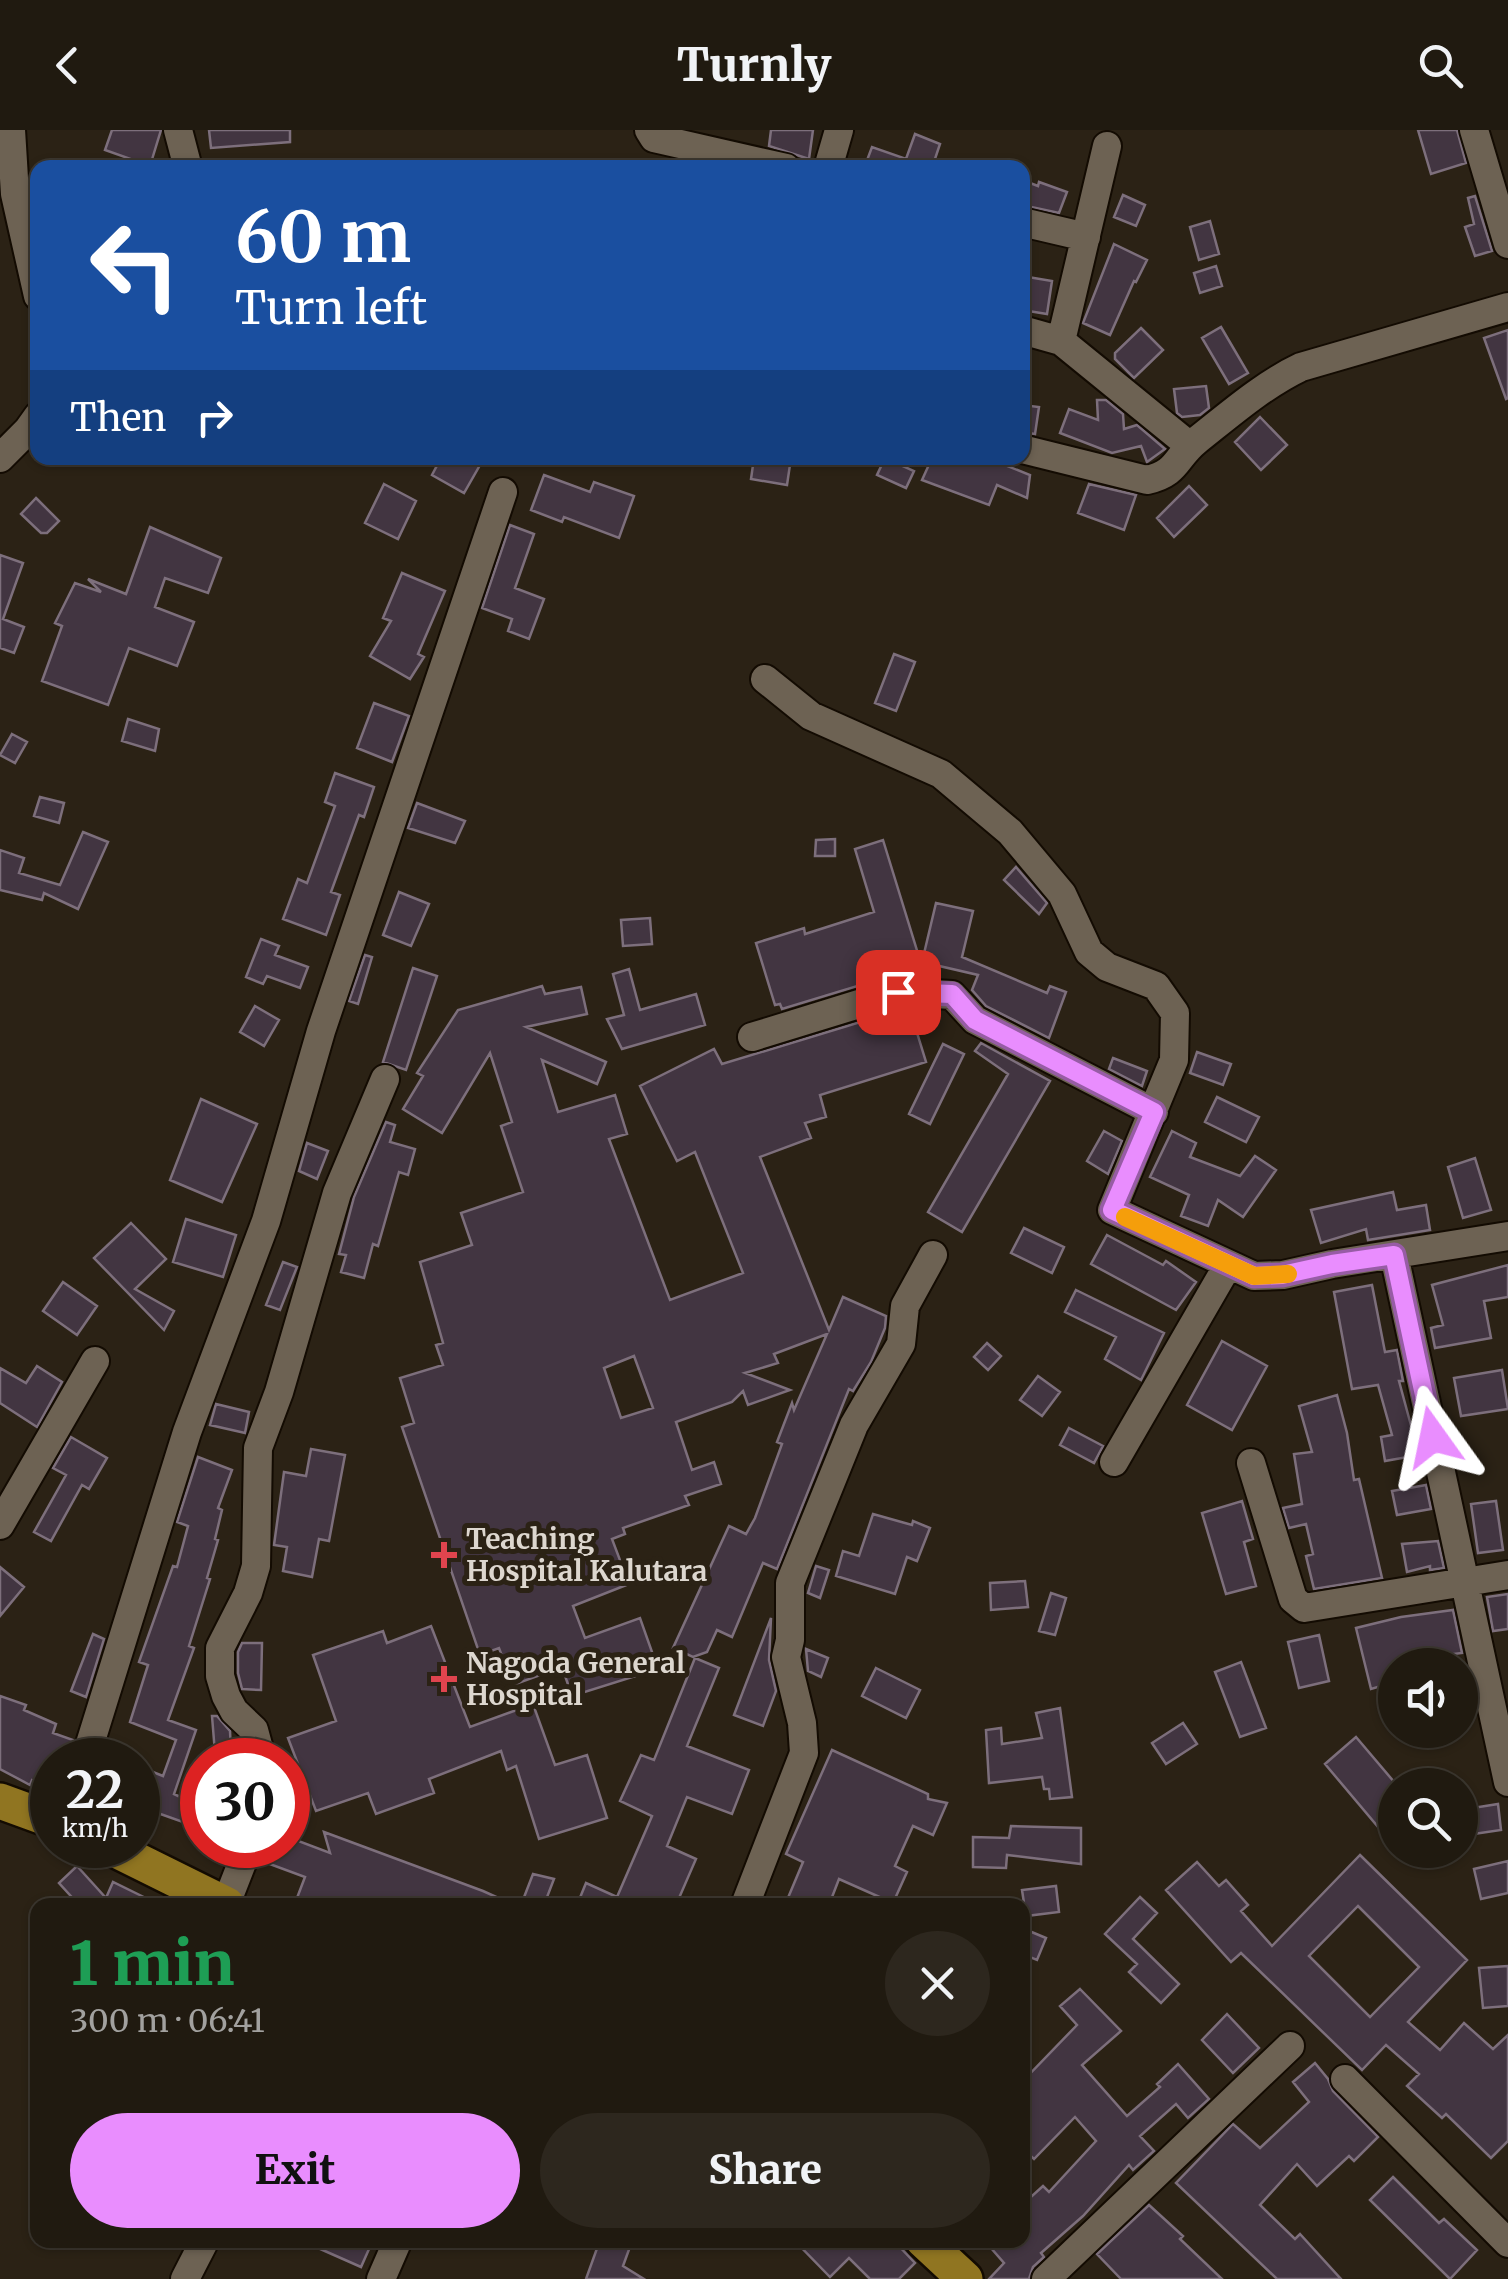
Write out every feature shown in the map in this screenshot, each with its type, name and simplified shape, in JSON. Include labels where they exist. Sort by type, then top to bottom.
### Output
[{"type":"main road","points":[[0,1801],[30,1812]]},
{"type":"main road","points":[[152,1868],[212,1898]]},
{"type":"main road","points":[[932,2248],[965,2279]]},
{"type":"street","points":[[178,130],[186,160]]},
{"type":"street","points":[[650,130],[654,138],[690,158]]},
{"type":"street","points":[[830,160],[839,130]]},
{"type":"street","points":[[1474,130],[1508,244]]},
{"type":"street","points":[[9,131],[14,194],[30,262]]},
{"type":"street","points":[[1061,341],[1107,146]]},
{"type":"street","points":[[1030,224],[1086,237]]},
{"type":"street","points":[[1030,451],[1148,480],[1174,470],[1190,446],[1283,376],[1301,367],[1508,307]]},
{"type":"street","points":[[1030,332],[1061,341],[1190,446]]},
{"type":"street","points":[[0,458],[30,427]]},
{"type":"street","points":[[92,1738],[187,1432],[266,1221],[320,1031],[504,492]]},
{"type":"street","points":[[765,679],[811,716],[941,774],[1010,832],[1062,894],[1089,952],[1107,967],[1156,986],[1175,1013],[1174,1060],[1112,1210],[1254,1276],[1282,1275],[1508,1236]]},
{"type":"street","points":[[752,1037],[898,992],[952,994],[975,1020],[1154,1112]]},
{"type":"street","points":[[256,1738],[226,1696],[220,1676],[220,1648],[248,1593],[256,1566],[258,1448],[279,1392],[337,1192],[385,1080]]},
{"type":"street","points":[[748,1898],[804,1753],[802,1723],[786,1657],[790,1640],[790,1583],[854,1424],[901,1344],[906,1306],[933,1254]]},
{"type":"street","points":[[1394,1255],[1508,1782]]},
{"type":"street","points":[[1114,1462],[1228,1266]]},
{"type":"street","points":[[0,1525],[95,1361]]},
{"type":"street","points":[[1251,1464],[1293,1599],[1304,1608],[1508,1575]]},
{"type":"street","points":[[229,1898],[240,1868]]},
{"type":"street","points":[[1046,2279],[1290,2046]]},
{"type":"street","points":[[1345,2079],[1508,2244]]},
{"type":"street","points":[[185,2279],[201,2248]]},
{"type":"street","points":[[381,2279],[395,2248]]},
{"type":"building","points":[[112,130],[161,130],[152,160],[133,160],[105,150]]},
{"type":"building","points":[[209,130],[290,130],[290,142],[211,148]]},
{"type":"building","points":[[771,130],[813,130],[809,159],[769,146]]},
{"type":"building","points":[[1418,130],[1457,130],[1466,163],[1431,174]]},
{"type":"building","points":[[915,134],[940,144],[935,160],[867,160],[872,147],[906,159]]},
{"type":"building","points":[[1039,182],[1067,192],[1059,213],[1030,207],[1030,183],[1038,186]]},
{"type":"building","points":[[1123,195],[1145,205],[1136,226],[1114,217]]},
{"type":"building","points":[[1475,196],[1492,251],[1475,256],[1465,227],[1474,224],[1468,198]]},
{"type":"building","points":[[1210,221],[1219,254],[1199,260],[1190,227]]},
{"type":"building","points":[[1114,244],[1147,260],[1110,335],[1083,323]]},
{"type":"building","points":[[1216,266],[1222,286],[1200,293],[1194,273]]},
{"type":"building","points":[[1030,277],[1052,281],[1047,314],[1030,311]]},
{"type":"building","points":[[1221,327],[1248,373],[1229,384],[1202,338]]},
{"type":"building","points":[[1141,328],[1163,350],[1134,378],[1115,359],[1115,353]]},
{"type":"building","points":[[1508,330],[1508,398],[1506,399],[1484,338]]},
{"type":"building","points":[[1206,386],[1209,408],[1200,415],[1182,417],[1177,413],[1174,389]]},
{"type":"building","points":[[1097,400],[1106,400],[1123,414],[1124,429],[1137,425],[1165,449],[1147,462],[1141,446],[1112,453],[1060,433],[1069,409],[1098,420]]},
{"type":"building","points":[[1030,406],[1039,407],[1035,434],[1030,433]]},
{"type":"building","points":[[1260,417],[1287,445],[1261,470],[1235,442]]},
{"type":"building","points":[[437,465],[480,465],[464,493],[432,475]]},
{"type":"building","points":[[753,465],[790,465],[787,485],[751,479]]},
{"type":"building","points":[[882,465],[901,465],[914,471],[906,488],[877,475]]},
{"type":"building","points":[[929,465],[1005,465],[1030,475],[1027,498],[997,485],[989,505],[922,480]]},
{"type":"building","points":[[544,475],[590,492],[594,482],[634,496],[619,538],[564,517],[562,522],[531,510]]},
{"type":"building","points":[[384,484],[416,501],[398,539],[365,523]]},
{"type":"building","points":[[1089,484],[1136,495],[1124,530],[1078,513]]},
{"type":"building","points":[[1189,486],[1207,505],[1174,537],[1157,518]]},
{"type":"building","points":[[36,498],[59,521],[47,533],[41,533],[21,514]]},
{"type":"building","points":[[510,525],[534,534],[515,588],[544,599],[529,639],[508,631],[512,619],[482,608]]},
{"type":"building","points":[[150,527],[221,558],[208,593],[165,578],[155,607],[194,622],[177,666],[129,648],[108,705],[42,681],[62,626],[55,623],[75,583],[101,592],[88,579],[126,594]]},
{"type":"building","points":[[0,555],[23,563],[3,619],[24,627],[14,653],[0,648]]},
{"type":"building","points":[[402,573],[445,591],[418,654],[424,657],[410,679],[370,656],[391,621],[383,618]]},
{"type":"building","points":[[894,654],[915,662],[896,711],[875,703]]},
{"type":"building","points":[[374,703],[409,716],[392,762],[357,748]]},
{"type":"building","points":[[128,719],[159,729],[155,751],[122,741]]},
{"type":"building","points":[[12,734],[27,742],[15,763],[0,755]]},
{"type":"building","points":[[335,773],[374,787],[364,817],[359,815],[331,892],[340,895],[326,935],[283,919],[298,879],[307,883],[335,806],[325,802]]},
{"type":"building","points":[[40,797],[64,803],[59,823],[34,816]]},
{"type":"building","points":[[417,803],[465,821],[455,843],[408,828]]},
{"type":"building","points":[[83,832],[108,842],[78,909],[44,893],[42,900],[0,890],[0,850],[24,858],[19,873],[60,885]]},
{"type":"building","points":[[835,839],[835,856],[815,856],[816,840]]},
{"type":"building","points":[[883,840],[919,957],[871,972],[874,981],[782,1009],[780,1004],[775,1005],[756,943],[804,928],[805,934],[874,912],[855,849]]},
{"type":"building","points":[[1016,867],[1047,903],[1039,914],[1004,880]]},
{"type":"building","points":[[399,892],[429,904],[411,946],[383,935]]},
{"type":"building","points":[[936,903],[973,911],[962,957],[1047,993],[1050,986],[1066,992],[1049,1038],[986,1006],[972,990],[978,975],[922,962]]},
{"type":"building","points":[[650,918],[652,944],[623,946],[621,920]]},
{"type":"building","points":[[261,939],[279,946],[275,955],[308,967],[300,988],[267,976],[263,984],[246,977]]},
{"type":"building","points":[[365,955],[372,957],[358,1004],[349,1001]]},
{"type":"building","points":[[413,968],[437,976],[406,1070],[383,1062]]},
{"type":"building","points":[[629,969],[640,1010],[696,994],[705,1025],[622,1049],[607,1019],[624,1015],[613,974]]},
{"type":"building","points":[[542,986],[545,994],[581,987],[587,1014],[526,1027],[606,1062],[597,1084],[542,1060],[558,1112],[615,1095],[627,1134],[609,1139],[670,1300],[743,1273],[695,1152],[677,1161],[640,1086],[714,1049],[722,1064],[900,1010],[910,1010],[926,1062],[820,1095],[826,1117],[805,1123],[811,1138],[760,1157],[829,1330],[843,1297],[886,1316],[871,1362],[853,1391],[849,1389],[777,1569],[763,1563],[732,1637],[717,1630],[707,1652],[693,1657],[673,1648],[729,1526],[746,1534],[755,1518],[782,1444],[777,1442],[792,1403],[794,1410],[827,1334],[774,1354],[778,1363],[745,1373],[790,1390],[748,1405],[743,1391],[732,1402],[676,1422],[692,1470],[714,1462],[721,1484],[685,1496],[689,1505],[623,1528],[625,1534],[612,1539],[629,1584],[573,1606],[585,1638],[640,1618],[658,1669],[572,1696],[562,1667],[513,1685],[499,1648],[480,1655],[402,1427],[414,1423],[400,1378],[443,1365],[436,1345],[443,1343],[420,1262],[472,1245],[461,1213],[523,1192],[501,1126],[512,1122],[490,1053],[442,1133],[403,1109],[423,1076],[417,1073],[458,1010]],"holes":[[[634,1356],[653,1408],[621,1418],[604,1368]]]},
{"type":"building","points":[[255,1006],[279,1020],[264,1046],[240,1032]]},
{"type":"building","points":[[981,1043],[1050,1081],[962,1232],[928,1212],[1008,1074],[975,1051]]},
{"type":"building","points":[[943,1044],[964,1054],[930,1124],[909,1114]]},
{"type":"building","points":[[1197,1052],[1231,1064],[1223,1085],[1190,1073]]},
{"type":"building","points":[[1113,1058],[1147,1071],[1142,1086],[1109,1069]]},
{"type":"building","points":[[1217,1097],[1259,1117],[1246,1142],[1205,1122]]},
{"type":"building","points":[[201,1099],[257,1124],[222,1202],[170,1180]]},
{"type":"building","points":[[386,1122],[395,1125],[390,1142],[415,1149],[408,1175],[399,1172],[378,1246],[373,1244],[364,1278],[341,1272],[346,1255],[339,1254],[354,1197]]},
{"type":"building","points":[[1104,1131],[1122,1141],[1108,1174],[1087,1161]]},
{"type":"building","points":[[1172,1131],[1196,1143],[1190,1157],[1240,1176],[1255,1156],[1276,1170],[1243,1217],[1218,1200],[1208,1226],[1181,1216],[1189,1195],[1150,1177]]},
{"type":"building","points":[[307,1143],[328,1151],[317,1179],[299,1171]]},
{"type":"building","points":[[1475,1158],[1491,1210],[1463,1218],[1448,1167]]},
{"type":"building","points":[[1393,1192],[1397,1210],[1426,1205],[1430,1230],[1368,1240],[1366,1229],[1321,1243],[1311,1210]]},
{"type":"building","points":[[186,1219],[236,1235],[223,1277],[173,1262]]},
{"type":"building","points":[[131,1223],[166,1259],[135,1289],[174,1311],[164,1330],[94,1258]]},
{"type":"building","points":[[1024,1228],[1064,1247],[1052,1273],[1011,1253]]},
{"type":"building","points":[[1107,1235],[1163,1265],[1166,1261],[1196,1282],[1176,1310],[1091,1264]]},
{"type":"building","points":[[283,1262],[297,1267],[280,1310],[266,1305]]},
{"type":"building","points":[[1508,1265],[1508,1297],[1484,1301],[1491,1338],[1435,1348],[1431,1328],[1443,1325],[1432,1285]]},
{"type":"building","points":[[63,1282],[97,1306],[77,1335],[43,1311]]},
{"type":"building","points":[[1372,1285],[1385,1352],[1397,1350],[1403,1381],[1399,1381],[1419,1455],[1385,1461],[1381,1437],[1392,1435],[1378,1385],[1352,1389],[1334,1292]]},
{"type":"building","points":[[1076,1290],[1164,1333],[1141,1380],[1105,1359],[1116,1337],[1065,1312]]},
{"type":"building","points":[[1222,1341],[1267,1366],[1232,1430],[1187,1405]]},
{"type":"building","points":[[987,1343],[1001,1356],[988,1370],[974,1357]]},
{"type":"building","points":[[37,1366],[62,1382],[37,1427],[0,1403],[0,1368],[26,1383]]},
{"type":"building","points":[[1502,1370],[1508,1409],[1461,1416],[1454,1378]]},
{"type":"building","points":[[1038,1376],[1060,1392],[1042,1416],[1020,1400]]},
{"type":"building","points":[[1337,1395],[1354,1480],[1359,1479],[1382,1578],[1314,1589],[1306,1556],[1313,1554],[1306,1524],[1289,1528],[1283,1508],[1302,1504],[1294,1454],[1312,1452],[1299,1406]]},
{"type":"building","points":[[216,1404],[249,1412],[245,1433],[210,1425]]},
{"type":"building","points":[[1069,1428],[1103,1446],[1094,1463],[1060,1445]]},
{"type":"building","points":[[71,1437],[107,1458],[89,1489],[82,1485],[51,1541],[34,1532],[66,1475],[53,1468]]},
{"type":"building","points":[[311,1449],[345,1455],[329,1541],[319,1539],[312,1577],[283,1571],[287,1547],[274,1545],[284,1472],[306,1476]]},
{"type":"building","points":[[198,1457],[232,1470],[218,1508],[222,1510],[215,1539],[218,1540],[189,1646],[194,1648],[168,1720],[196,1730],[193,1738],[180,1738],[180,1777],[174,1794],[180,1797],[180,1821],[160,1814],[160,1775],[163,1776],[176,1740],[130,1722],[148,1665],[139,1662],[173,1566],[177,1567],[188,1526],[177,1522]]},
{"type":"building","points":[[1426,1485],[1431,1509],[1397,1515],[1392,1491]]},
{"type":"building","points":[[1242,1501],[1253,1539],[1244,1542],[1256,1586],[1226,1594],[1202,1513]]},
{"type":"building","points":[[1496,1501],[1503,1550],[1478,1553],[1471,1504]]},
{"type":"building","points":[[873,1514],[930,1528],[917,1561],[907,1557],[895,1594],[836,1576],[843,1551],[859,1556]]},
{"type":"building","points":[[1438,1541],[1444,1568],[1430,1570],[1430,1566],[1407,1572],[1402,1544]]},
{"type":"building","points":[[816,1566],[829,1570],[820,1598],[808,1593]]},
{"type":"building","points":[[0,1567],[24,1587],[0,1616]]},
{"type":"building","points":[[1025,1581],[1028,1607],[991,1610],[990,1583]]},
{"type":"building","points":[[1051,1593],[1066,1598],[1055,1635],[1039,1631]]},
{"type":"building","points":[[1508,1594],[1508,1629],[1493,1631],[1487,1597]]},
{"type":"building","points":[[1453,1610],[1461,1648],[1378,1648],[1378,1687],[1371,1689],[1356,1628]]},
{"type":"building","points":[[771,1618],[769,1660],[776,1691],[763,1726],[734,1715]]},
{"type":"building","points":[[431,1626],[470,1727],[533,1704],[555,1765],[587,1755],[607,1818],[539,1839],[516,1766],[507,1770],[501,1751],[429,1779],[434,1793],[376,1814],[368,1793],[316,1811],[310,1795],[310,1738],[288,1738],[336,1721],[313,1655],[383,1631],[387,1643]]},
{"type":"building","points":[[93,1634],[104,1639],[86,1697],[71,1691]]},
{"type":"building","points":[[1319,1635],[1329,1681],[1299,1688],[1288,1642]]},
{"type":"building","points":[[242,1643],[262,1643],[261,1690],[242,1689],[238,1652]]},
{"type":"building","points":[[806,1649],[828,1658],[821,1677],[808,1671]]},
{"type":"building","points":[[695,1658],[719,1668],[687,1746],[749,1770],[732,1814],[687,1797],[667,1846],[696,1859],[679,1898],[580,1898],[586,1883],[617,1897],[652,1816],[620,1801],[641,1755],[654,1760]]},
{"type":"building","points":[[1241,1662],[1266,1728],[1240,1737],[1215,1672]]},
{"type":"building","points":[[876,1668],[920,1690],[906,1718],[862,1696]]},
{"type":"building","points":[[0,1696],[26,1705],[24,1710],[56,1724],[53,1733],[67,1738],[30,1738],[30,1785],[0,1769]]},
{"type":"building","points":[[1060,1708],[1072,1797],[1050,1799],[1042,1777],[989,1783],[986,1730],[1001,1728],[1002,1744],[1042,1738],[1036,1713]]},
{"type":"building","points":[[212,1716],[217,1716],[230,1731],[230,1738],[214,1738]]},
{"type":"building","points":[[1183,1723],[1197,1744],[1166,1764],[1152,1743]]},
{"type":"building","points":[[1356,1737],[1382,1768],[1378,1768],[1378,1827],[1325,1764]]},
{"type":"building","points":[[832,1750],[928,1794],[928,1799],[947,1803],[933,1835],[913,1826],[895,1866],[907,1872],[895,1898],[882,1898],[839,1879],[832,1898],[788,1898],[803,1862],[786,1854]]},
{"type":"building","points":[[1498,1804],[1501,1830],[1478,1833],[1478,1807]]},
{"type":"building","points":[[1011,1826],[1081,1828],[1081,1864],[1007,1855],[1006,1868],[973,1867],[973,1837],[1009,1838]]},
{"type":"building","points":[[324,1832],[498,1898],[297,1898],[305,1877],[281,1868],[310,1868],[310,1845],[330,1853]]},
{"type":"building","points":[[1360,1855],[1467,1960],[1408,2022],[1440,2050],[1464,2023],[1493,2049],[1508,2035],[1508,2141],[1491,2158],[1446,2114],[1442,2118],[1407,2086],[1419,2074],[1386,2045],[1362,2070],[1241,1953],[1231,1962],[1166,1890],[1197,1862],[1219,1886],[1226,1880],[1248,1905],[1241,1911],[1272,1946]],"holes":[[[1358,1906],[1419,1967],[1370,2017],[1309,1956]]]},
{"type":"building","points":[[1508,1861],[1508,1893],[1481,1899],[1474,1869]]},
{"type":"building","points":[[79,1868],[106,1898],[73,1898],[59,1883]]},
{"type":"building","points":[[533,1874],[554,1879],[547,1898],[524,1898]]},
{"type":"building","points":[[113,1882],[146,1898],[106,1898]]},
{"type":"building","points":[[1056,1886],[1059,1912],[1030,1916],[1030,1898],[1023,1898],[1022,1890]]},
{"type":"building","points":[[1140,1897],[1157,1913],[1133,1939],[1179,1984],[1161,2003],[1129,1972],[1137,1964],[1105,1934]]},
{"type":"building","points":[[1030,1931],[1046,1938],[1037,1960],[1030,1957]]},
{"type":"building","points":[[1508,1966],[1508,2006],[1483,2008],[1479,1968]]},
{"type":"building","points":[[1080,1989],[1121,2031],[1082,2065],[1127,2116],[1160,2087],[1157,2084],[1178,2064],[1209,2099],[1188,2118],[1176,2104],[1140,2136],[1154,2151],[1133,2170],[1129,2165],[1083,2216],[1041,2253],[1044,2257],[1033,2267],[1029,2279],[989,2279],[1004,2263],[991,2248],[1030,2248],[1030,2198],[1043,2186],[1049,2192],[1096,2141],[1075,2117],[1034,2159],[1030,2155],[1030,2074],[1077,2025],[1060,2006]]},
{"type":"building","points":[[1227,2014],[1259,2048],[1233,2073],[1202,2040]]},
{"type":"building","points":[[1315,2063],[1333,2091],[1378,2137],[1354,2161],[1349,2156],[1317,2186],[1297,2164],[1260,2205],[1295,2239],[1300,2234],[1341,2279],[1277,2279],[1176,2183],[1233,2124],[1260,2148],[1309,2102],[1293,2082]]},
{"type":"building","points":[[1393,2177],[1439,2223],[1444,2219],[1477,2250],[1450,2279],[1370,2200]]},
{"type":"building","points":[[1149,2205],[1222,2279],[1121,2279],[1097,2254]]},
{"type":"building","points":[[318,2248],[369,2248],[361,2267]]},
{"type":"building","points":[[597,2248],[630,2248],[623,2266],[644,2279],[586,2279]]},
{"type":"building","points":[[802,2248],[901,2248],[915,2263],[899,2279],[870,2279],[849,2258],[830,2277]]},
{"type":"slow traffic","points":[[1125,1217],[1254,1276],[1288,1274]]},
{"type":"place","name":"Teaching Hospital Kalutara","points":[[444,1555]]},
{"type":"place","name":"Nagoda General Hospital","points":[[444,1679]]},
{"type":"route","points":[[898,992],[952,994],[975,1020],[1154,1112],[1112,1210],[1254,1276],[1282,1275],[1394,1255],[1433,1437]]}]
